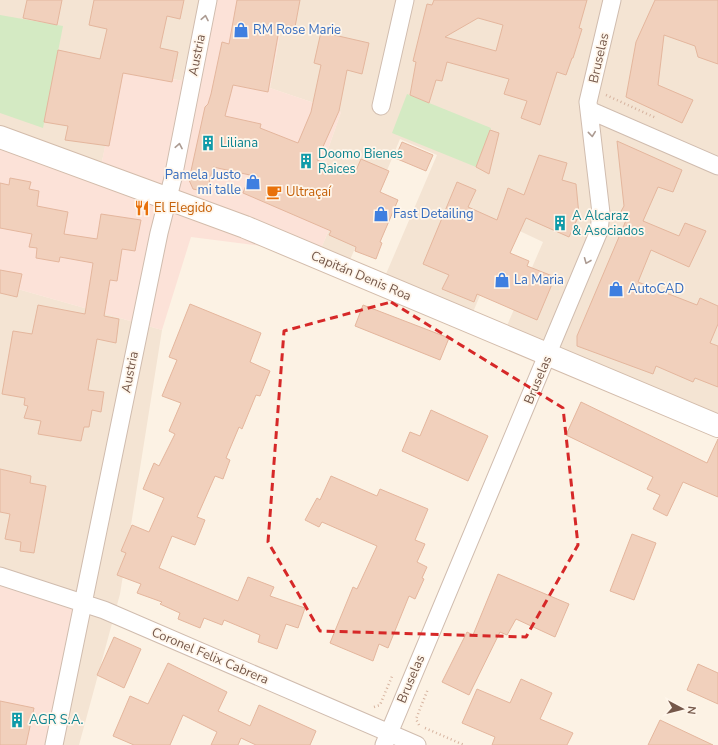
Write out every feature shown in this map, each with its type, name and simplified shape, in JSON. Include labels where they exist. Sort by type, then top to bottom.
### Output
[{"type":"main road","name":"Capitán Denis Roa","points":[[0,137],[245,227],[718,426]]},
{"type":"street","name":"Austria","points":[[54,745],[208,0]]},
{"type":"street","points":[[381,106],[405,0]]},
{"type":"street","name":"Bruselas","points":[[386,739],[599,231],[600,213],[588,102],[612,0]]},
{"type":"street","points":[[589,110],[718,166]]},
{"type":"street","name":"Coronel Felix Cabrera","points":[[0,576],[111,613],[386,739],[418,745]]},
{"type":"path","points":[[604,90],[606,95],[662,121]]},
{"type":"path","points":[[418,725],[464,745]]},
{"type":"highlighted area","points":[[391,302],[563,408],[578,545],[526,637],[320,631],[268,542],[284,331]]},
{"type":"shaded area","points":[[0,0],[200,0],[182,81],[122,67],[101,166],[0,130]]},
{"type":"shaded area","points":[[200,0],[249,0],[285,6],[270,88],[341,112],[325,158],[344,195],[319,253],[191,237],[162,330],[0,284],[0,130],[101,166],[121,67],[182,81]]},
{"type":"shaded area","points":[[249,0],[718,0],[718,420],[506,328],[543,242],[509,226],[471,317],[383,281],[437,155],[400,139],[348,265],[319,253],[344,195],[325,158],[341,112],[270,88],[285,7]]},
{"type":"shaded area","points":[[0,284],[162,330],[120,594],[79,745],[48,745],[0,581]]},
{"type":"shaded area","points":[[0,581],[77,607],[48,745],[0,745]]},
{"type":"green space","points":[[0,15],[63,26],[43,128],[0,113]]},
{"type":"green space","points":[[407,94],[491,128],[476,167],[392,133]]},
{"type":"building","points":[[27,0],[62,0],[57,25],[23,18]]},
{"type":"building","points":[[94,0],[184,0],[180,19],[167,16],[160,48],[178,52],[172,82],[123,73],[109,146],[65,140],[68,126],[44,122],[58,50],[100,59],[107,29],[89,25]]},
{"type":"building","points":[[237,0],[300,0],[295,27],[280,24],[268,92],[233,85],[225,116],[261,124],[260,128],[298,143],[311,112],[321,65],[314,63],[321,32],[369,43],[362,74],[347,70],[339,111],[317,160],[354,175],[361,159],[389,171],[380,192],[398,200],[380,242],[382,243],[376,259],[355,251],[356,247],[329,235],[331,231],[243,193],[250,175],[213,167],[207,192],[193,189],[189,180],[205,107],[208,104],[211,94],[222,42],[229,44]]},
{"type":"building","points":[[434,0],[587,0],[579,28],[582,29],[573,58],[566,75],[557,72],[540,125],[521,118],[527,101],[504,94],[509,79],[447,62],[442,81],[436,80],[429,103],[410,95],[416,62],[413,61],[424,16],[427,4],[432,5]],"holes":[[[478,18],[503,25],[496,51],[445,37]]]},
{"type":"building","points":[[655,0],[718,0],[718,64],[698,57],[695,46],[664,35],[658,85],[693,100],[682,123],[626,97],[636,42]]},
{"type":"building","points":[[490,130],[499,133],[489,174],[476,167]]},
{"type":"building","points":[[617,141],[682,170],[673,192],[658,187],[643,221],[679,236],[685,223],[706,231],[689,267],[651,250],[638,282],[697,305],[700,298],[718,306],[718,324],[710,343],[718,346],[718,387],[695,378],[693,382],[656,366],[653,374],[577,346],[577,336],[627,218],[619,215],[624,206]]},
{"type":"building","name":"Fast Detailing","points":[[402,142],[433,155],[426,171],[395,158]]},
{"type":"building","points":[[539,155],[567,163],[562,180],[576,184],[579,215],[569,237],[526,218],[510,253],[529,261],[527,266],[555,277],[537,320],[477,294],[474,302],[442,289],[449,275],[423,264],[457,182],[476,190],[468,207],[497,220],[508,188],[524,195]]},
{"type":"building","points":[[10,178],[31,182],[29,189],[39,191],[37,206],[68,212],[64,234],[97,239],[101,214],[141,220],[135,251],[122,249],[117,281],[110,280],[104,316],[119,319],[116,343],[97,339],[88,390],[104,392],[101,412],[92,410],[89,427],[84,427],[81,441],[38,434],[41,421],[24,418],[28,406],[24,405],[25,398],[2,394],[13,331],[32,334],[38,305],[85,314],[93,263],[60,257],[59,262],[36,258],[37,248],[29,247],[32,234],[0,228],[0,183],[9,185]]},
{"type":"building","points":[[0,270],[22,274],[17,297],[0,293]]},
{"type":"building","points":[[190,304],[261,333],[250,362],[270,371],[260,396],[256,395],[242,429],[239,427],[226,458],[230,460],[223,479],[215,476],[197,517],[205,520],[195,545],[172,536],[159,568],[238,601],[248,577],[274,587],[270,596],[305,608],[298,628],[286,624],[277,649],[258,642],[260,635],[224,620],[222,625],[204,618],[200,628],[178,619],[180,613],[160,604],[162,602],[137,593],[141,584],[117,575],[126,553],[121,551],[132,525],[149,532],[164,498],[143,489],[154,463],[159,466],[175,434],[169,431],[181,403],[162,396],[177,360],[169,357]]},
{"type":"building","points":[[363,305],[449,338],[440,360],[355,326]]},
{"type":"building","points":[[581,402],[707,463],[718,439],[718,497],[683,482],[667,516],[653,509],[660,495],[647,489],[653,477],[566,435]]},
{"type":"building","points":[[431,410],[488,436],[468,481],[402,451],[410,432],[420,436]]},
{"type":"building","points":[[0,469],[31,476],[30,483],[46,486],[34,553],[20,551],[21,542],[5,539],[10,514],[0,512]]},
{"type":"building","points":[[331,476],[377,496],[380,489],[428,509],[415,540],[425,544],[417,562],[427,567],[422,578],[424,579],[415,599],[409,596],[388,648],[379,644],[373,661],[330,643],[353,587],[357,589],[377,546],[322,522],[319,527],[305,520],[317,498],[320,500]]},
{"type":"building","points":[[632,534],[656,543],[634,600],[610,591]]},
{"type":"building","points":[[498,574],[569,604],[555,637],[516,619],[507,635],[500,632],[469,695],[442,682],[467,632],[473,635]]},
{"type":"building","points":[[114,637],[141,649],[124,688],[97,675]]},
{"type":"building","points":[[168,663],[227,692],[218,711],[250,726],[259,705],[316,731],[310,745],[256,745],[241,738],[238,745],[211,745],[217,732],[183,715],[170,745],[134,745],[113,736],[130,696],[148,704]]},
{"type":"building","points":[[698,664],[718,673],[718,704],[687,690]]},
{"type":"building","points":[[521,679],[552,693],[540,719],[573,733],[567,745],[492,745],[495,737],[462,723],[477,689],[510,703]]},
{"type":"building","name":"AGR S.A.","points":[[0,701],[34,708],[26,745],[0,745]]},
{"type":"building","points":[[660,720],[713,745],[648,745]]},
{"type":"place","name":"RM Rose Marie","points":[[241,30]]},
{"type":"place","name":"Liliana","points":[[208,143]]},
{"type":"place","name":"Doomo Bienes Raices","points":[[306,161]]},
{"type":"place","name":"Pamela Justo mi talle","points":[[253,182]]},
{"type":"place","name":"Ultraçaí","points":[[274,192]]},
{"type":"place","name":"El Elegido","points":[[142,208]]},
{"type":"place","name":"Fast Detailing","points":[[381,214]]},
{"type":"place","name":"A Alcaraz & Asociados","points":[[560,223]]},
{"type":"place","name":"La Maria","points":[[502,280]]},
{"type":"place","name":"AutoCAD","points":[[616,289]]},
{"type":"place","name":"AGR S.A.","points":[[17,720]]}]
